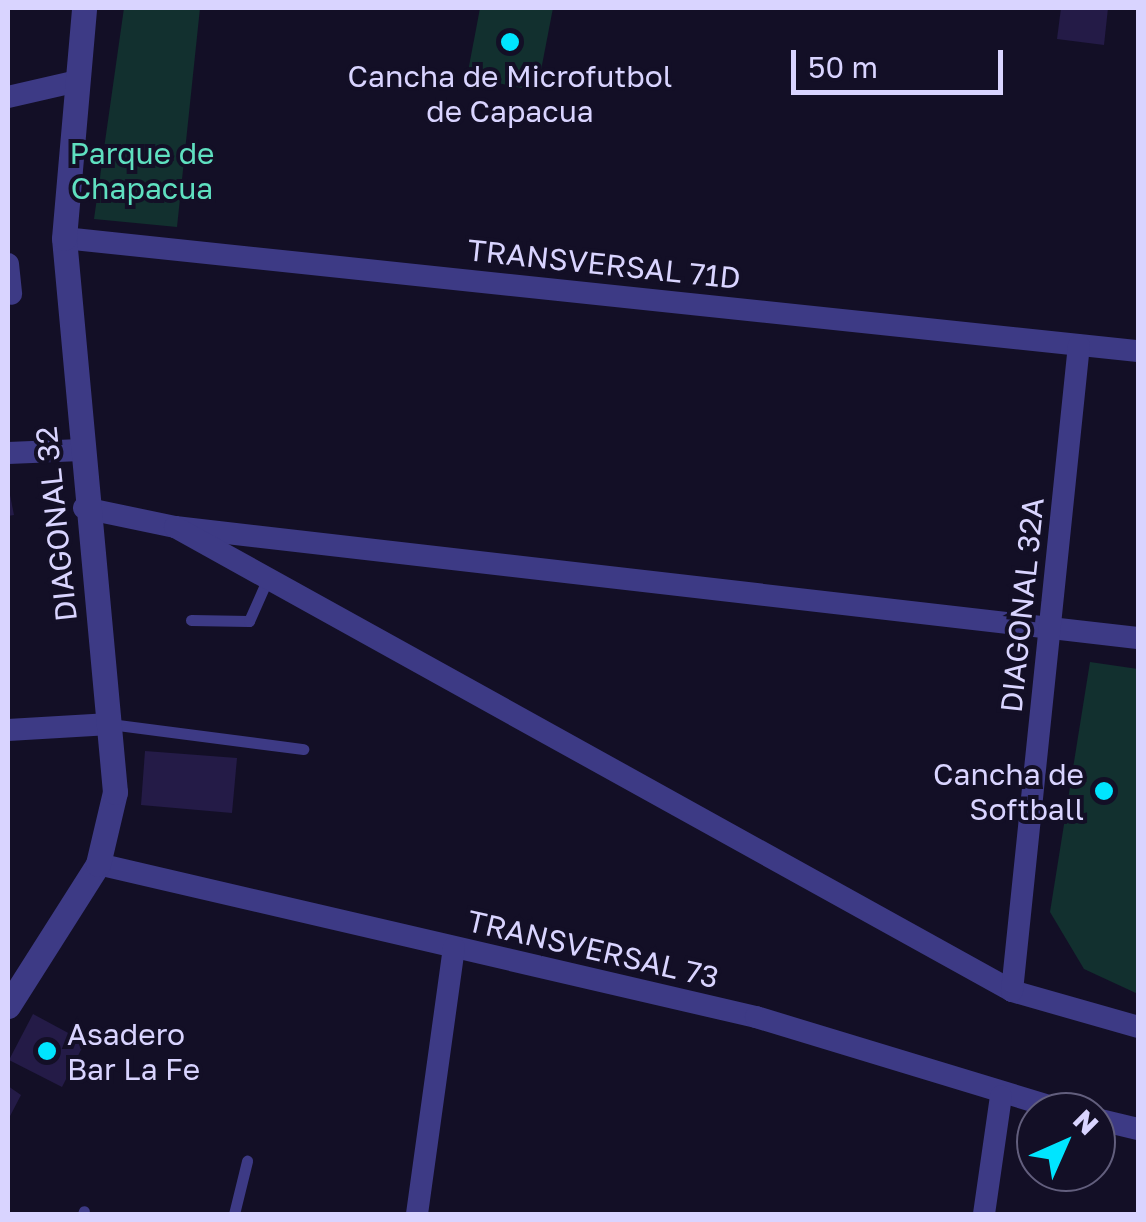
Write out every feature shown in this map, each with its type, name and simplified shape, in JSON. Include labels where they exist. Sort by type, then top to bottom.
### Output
[{"type":"street","name":"DIAGONAL 32","points":[[8,1006],[98,864],[115,792],[84,508],[64,238],[73,82],[84,8]]},
{"type":"street","points":[[8,97],[73,82]]},
{"type":"street","name":"TRANSVERSAL 71D","points":[[64,238],[1138,351]]},
{"type":"street","points":[[8,264],[11,294]]},
{"type":"street","name":"DIAGONAL 32A","points":[[1012,991],[1079,345]]},
{"type":"street","points":[[8,453],[81,450]]},
{"type":"street","points":[[84,508],[175,527],[1138,638]]},
{"type":"street","points":[[175,527],[1012,991],[1138,1027]]},
{"type":"street","points":[[8,730],[110,724]]},
{"type":"street","name":"TRANSVERSAL 73","points":[[98,864],[756,1017],[1016,1099]]},
{"type":"street","points":[[417,1214],[454,948]]},
{"type":"street","points":[[984,1214],[1002,1096]]},
{"type":"lane","points":[[191,620],[250,621],[268,578]]},
{"type":"lane","points":[[110,724],[303,749]]},
{"type":"lane","points":[[234,1214],[248,1161]]},
{"type":"green space","name":"Parque de Chapacua","points":[[124,8],[200,8],[177,227],[94,219]]},
{"type":"green space","name":"Cancha de Microfutbol de Capacua","points":[[480,8],[553,8],[537,91],[467,77]]},
{"type":"green space","name":"Cancha de Softball","points":[[1090,662],[1138,669],[1138,994],[1084,969],[1050,912]]},
{"type":"building","points":[[1061,8],[1108,8],[1104,45],[1057,39]]},
{"type":"building","points":[[8,485],[14,515],[8,516]]},
{"type":"building","points":[[145,751],[237,758],[232,813],[141,805]]},
{"type":"building","name":"Asadero Bar La Fe","points":[[33,1014],[85,1042],[62,1087],[9,1060]]},
{"type":"building","points":[[8,1086],[21,1095],[8,1120]]},
{"type":"place","name":"Cancha de Microfutbol de Capacua","points":[[510,42]]},
{"type":"place","name":"Cancha de Softball","points":[[1104,791]]},
{"type":"place","name":"Asadero Bar La Fe","points":[[47,1051]]}]
